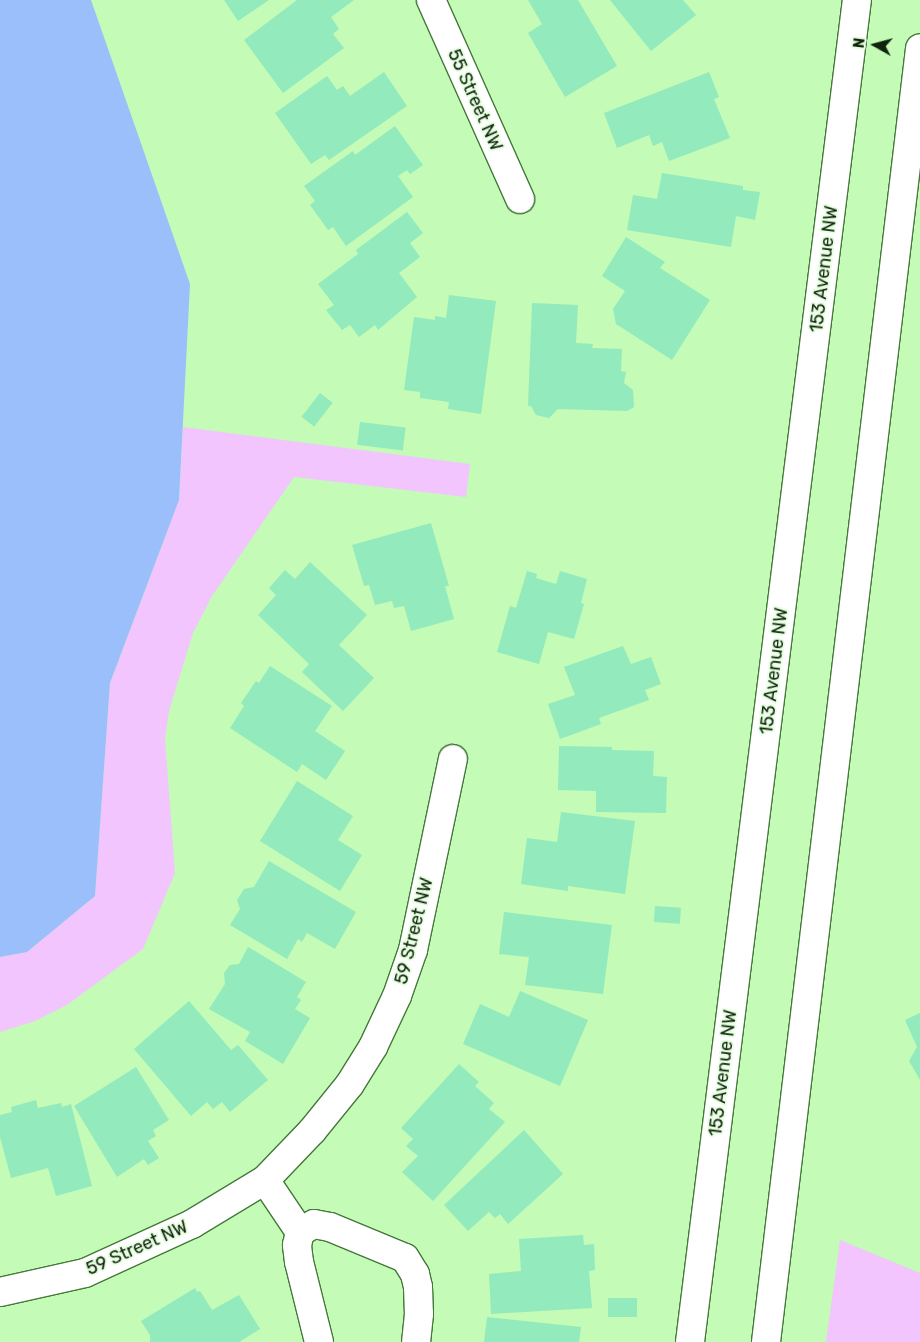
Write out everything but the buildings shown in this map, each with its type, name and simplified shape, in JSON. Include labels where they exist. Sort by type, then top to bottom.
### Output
[{"type":"main road","name":"55 Street NW","points":[[431,0],[520,199]]},
{"type":"main road","name":"153 Avenue NW","points":[[690,1342],[857,0]]},
{"type":"main road","points":[[766,1342],[920,48]]},
{"type":"main road","name":"59 Street NW","points":[[0,1292],[85,1273],[192,1224],[265,1180],[312,1131],[350,1084],[373,1047],[397,996],[413,950],[453,759]]},
{"type":"main road","points":[[265,1180],[300,1232]]},
{"type":"main road","points":[[319,1342],[299,1262],[297,1244],[300,1232],[314,1224],[330,1227],[405,1258],[415,1274],[418,1287],[419,1314],[416,1342]]},
{"type":"shaded area","points":[[183,427],[470,464],[466,497],[294,477],[212,596],[193,633],[169,711],[165,739],[175,873],[143,949],[67,1005],[35,1021],[0,1032],[0,957],[27,952],[95,896],[110,683],[179,500]]},
{"type":"shaded area","points":[[840,1240],[920,1273],[920,1342],[826,1342]]},
{"type":"water","points":[[0,0],[91,0],[190,284],[179,500],[110,683],[95,896],[27,952],[0,957]]}]
